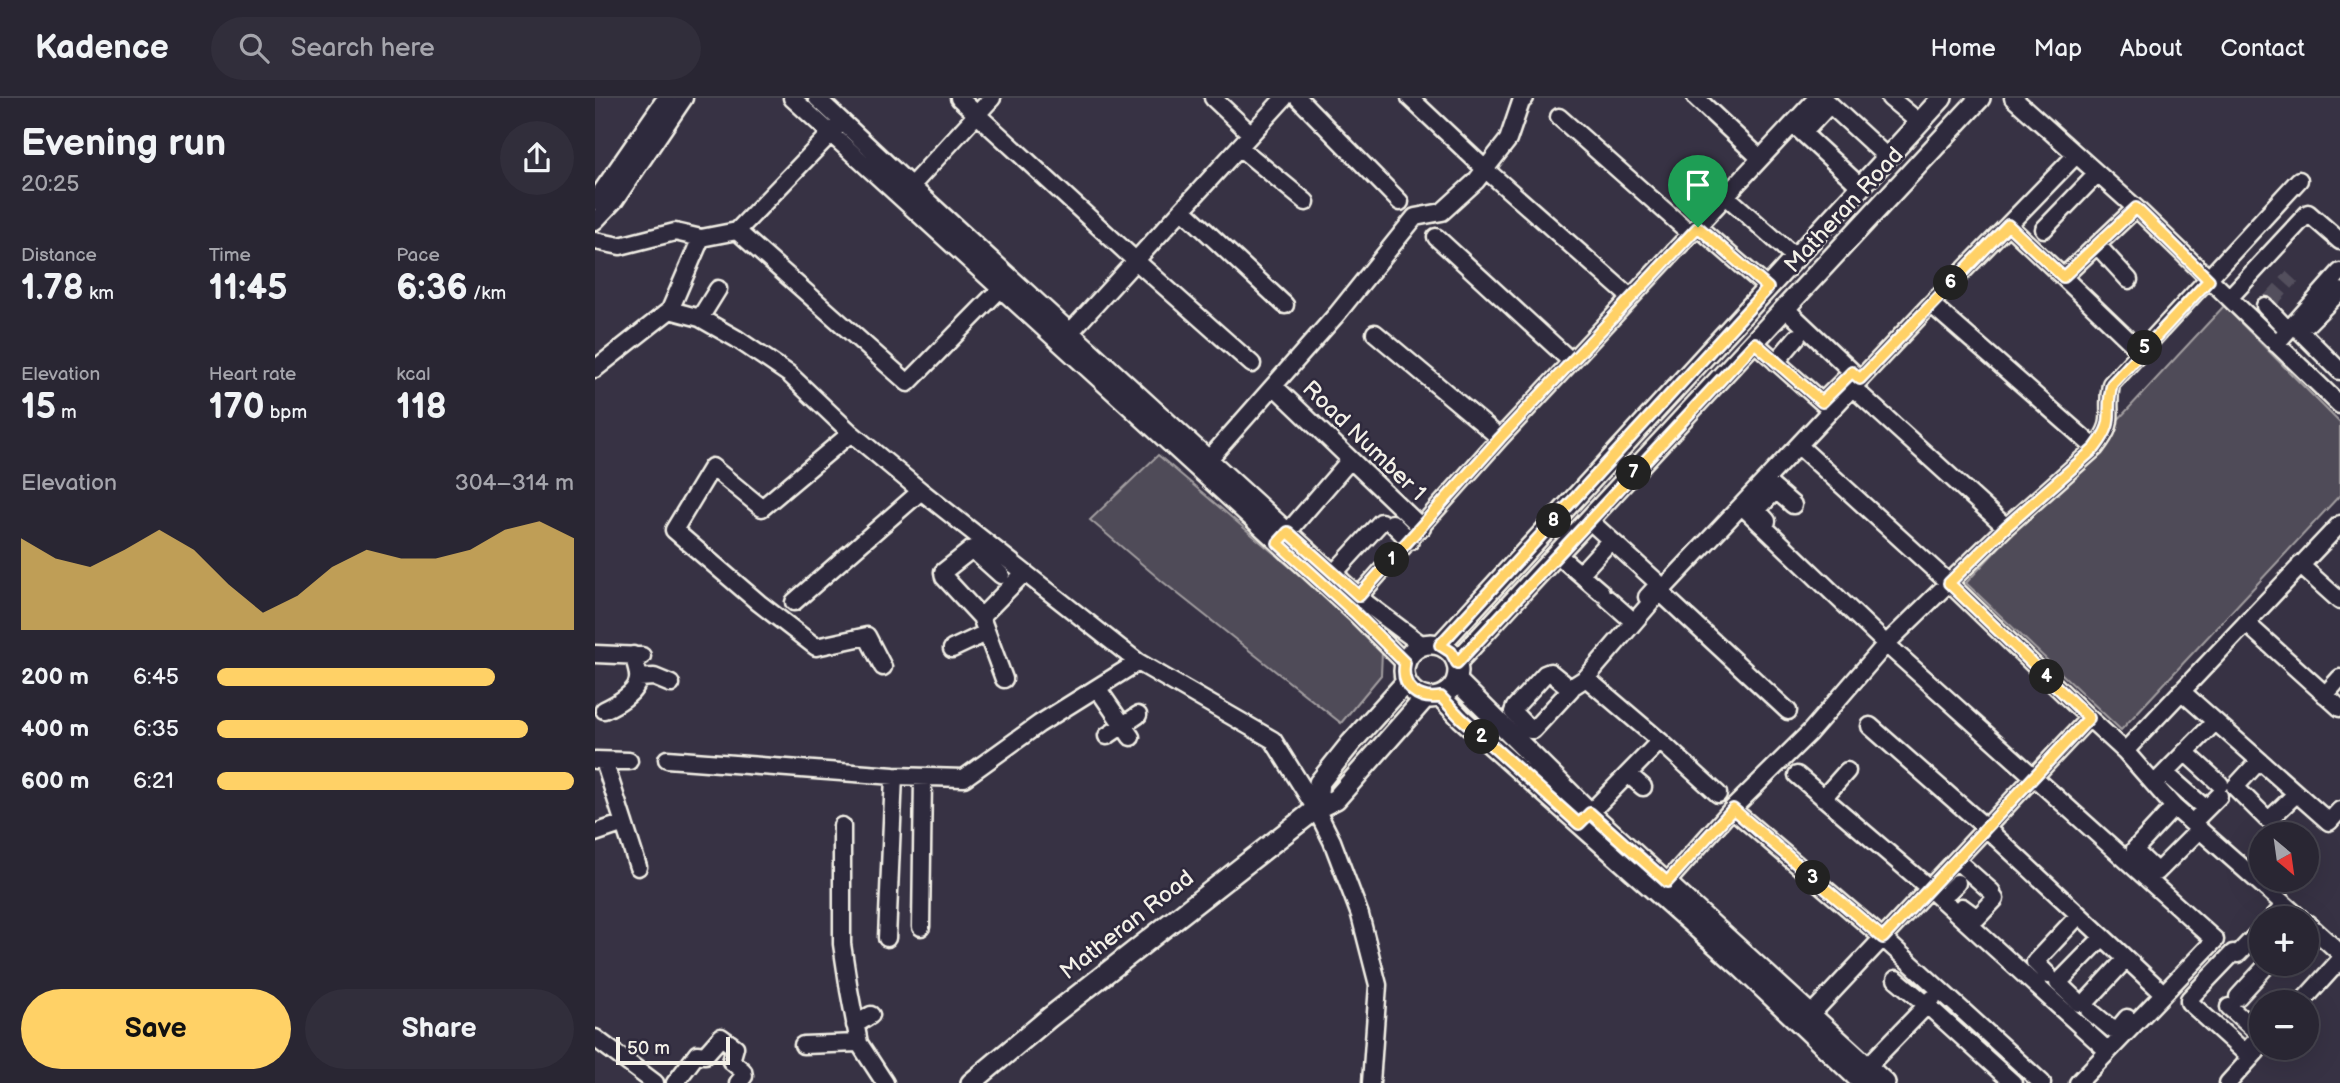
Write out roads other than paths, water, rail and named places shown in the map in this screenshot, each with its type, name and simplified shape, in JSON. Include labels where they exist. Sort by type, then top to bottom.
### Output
[{"type":"main road","name":"Matheran Road","points":[[1431,645],[1943,98]]},
{"type":"main road","name":"Matheran Road","points":[[1457,672],[1558,555],[1980,98]]},
{"type":"main road","points":[[1316,808],[1318,783],[1405,672],[1411,652],[1431,645],[1451,652],[1457,672],[1478,704],[1584,818],[1741,967],[1806,1019]]},
{"type":"main road","points":[[1405,672],[1413,692],[1433,697],[1667,882],[1865,1075],[1885,1083]]},
{"type":"main road","points":[[1433,697],[1449,691],[1457,672]]},
{"type":"main road","name":"Matheran Road","points":[[971,1083],[1050,1017],[1316,808],[1336,799],[1433,697]]},
{"type":"street","points":[[595,201],[666,98]]},
{"type":"street","points":[[595,221],[615,200],[684,98]]},
{"type":"street","points":[[792,98],[1001,288],[1066,338]]},
{"type":"street","points":[[817,98],[843,120],[1066,338],[1283,538],[1334,573],[1359,596],[1431,645]]},
{"type":"street","points":[[959,98],[1252,364]]},
{"type":"street","points":[[911,186],[992,98]]},
{"type":"street","points":[[1213,98],[1251,134]]},
{"type":"street","points":[[1066,338],[1284,98]]},
{"type":"street","points":[[1298,98],[1400,202]]},
{"type":"street","points":[[1410,98],[1485,169],[1630,297]]},
{"type":"street","points":[[1209,459],[1275,387],[1415,217],[1442,212],[1485,169],[1508,140],[1521,102],[1525,98]]},
{"type":"street","points":[[1696,98],[1760,158]]},
{"type":"street","points":[[1889,98],[1920,123]]},
{"type":"street","points":[[2013,98],[2136,208],[2340,405]]},
{"type":"street","points":[[1359,596],[1500,438],[1760,158],[1798,128],[1828,99],[1890,155]]},
{"type":"street","points":[[1559,117],[1768,288]]},
{"type":"street","points":[[595,241],[620,246],[675,232],[701,238],[737,231],[843,120]]},
{"type":"street","points":[[1798,128],[1861,187]]},
{"type":"street","points":[[1240,147],[1306,202]]},
{"type":"street","points":[[1772,526],[1757,510],[1771,485],[1827,406],[2076,155]]},
{"type":"street","points":[[2045,229],[2097,174]]},
{"type":"street","points":[[1667,882],[1733,809],[1809,733],[1886,644],[2006,527],[2095,448],[2107,432],[2110,422],[2109,401],[2112,384],[2299,180]]},
{"type":"street","points":[[1726,196],[1796,258]]},
{"type":"street","points":[[2063,277],[2136,208]]},
{"type":"street","points":[[1182,209],[1285,305]]},
{"type":"street","points":[[2229,298],[2308,213],[2340,241]]},
{"type":"street","points":[[2008,225],[2141,352]]},
{"type":"street","points":[[737,231],[908,383],[1001,288]]},
{"type":"street","points":[[1436,237],[1571,361]]},
{"type":"street","points":[[595,369],[670,310],[701,238]]},
{"type":"street","points":[[2097,245],[2129,280]]},
{"type":"street","points":[[2279,346],[2340,272]]},
{"type":"street","points":[[700,318],[718,289]]},
{"type":"street","points":[[2294,330],[2340,290]]},
{"type":"street","points":[[1931,304],[2095,448]]},
{"type":"street","points":[[2252,321],[2268,304],[2340,371]]},
{"type":"street","points":[[1786,309],[2006,527]]},
{"type":"street","points":[[670,310],[700,318],[789,374],[851,433],[921,491],[1138,662],[1273,740],[1316,808],[1332,841],[1360,915],[1378,985],[1371,1083]]},
{"type":"street","points":[[1375,333],[1500,438]]},
{"type":"street","points":[[1776,362],[1797,337]]},
{"type":"street","points":[[1755,343],[1827,406]]},
{"type":"street","name":"Road Number 1","points":[[1275,387],[1422,528]]},
{"type":"street","points":[[1165,429],[1209,459],[1356,614],[1405,672]]},
{"type":"street","points":[[851,433],[762,509],[712,467],[674,530],[759,603],[816,647],[867,636],[883,667]]},
{"type":"street","points":[[1799,446],[1949,583],[2125,751],[2206,809]]},
{"type":"street","points":[[1283,538],[1350,460]]},
{"type":"street","points":[[1771,485],[1793,505]]},
{"type":"street","points":[[1631,620],[1742,506],[1771,485]]},
{"type":"street","points":[[794,602],[921,491]]},
{"type":"street","points":[[1742,506],[1805,561],[1886,644],[2033,778],[2144,868],[2215,940],[2163,993],[2117,1030],[2113,1030],[2089,1010]]},
{"type":"street","points":[[1571,689],[1586,678],[1658,585],[1590,520]]},
{"type":"street","points":[[1334,573],[1386,523],[1410,541]]},
{"type":"street","points":[[2125,751],[2340,524]]},
{"type":"street","points":[[1580,574],[1611,540]]},
{"type":"street","points":[[1001,575],[972,549],[943,572],[944,577],[984,625],[1004,679]]},
{"type":"street","points":[[1558,555],[1631,620]]},
{"type":"street","points":[[2300,565],[2340,601]]},
{"type":"street","points":[[952,649],[984,625],[1024,573]]},
{"type":"street","points":[[1660,592],[1788,711]]},
{"type":"street","points":[[2246,623],[2340,708]]},
{"type":"street","points":[[595,654],[638,656],[639,678],[636,687],[615,705],[604,710]]},
{"type":"street","points":[[667,759],[923,778],[964,778],[1039,724],[1098,690],[1138,662]]},
{"type":"street","points":[[639,678],[654,677],[671,684]]},
{"type":"street","points":[[1586,678],[1718,794]]},
{"type":"street","points":[[2325,695],[2340,678]]},
{"type":"street","points":[[1098,690],[1127,731]]},
{"type":"street","points":[[2181,691],[2212,725],[2293,797],[2329,822],[2340,810]]},
{"type":"street","points":[[1107,736],[1127,731],[1138,715]]},
{"type":"street","points":[[1806,1019],[1883,938],[1943,886],[1956,860],[2089,718]]},
{"type":"street","points":[[2160,778],[2212,725]]},
{"type":"street","points":[[1870,726],[1986,828],[2124,962],[2149,991],[2150,995],[2108,1052],[2078,1083]]},
{"type":"street","points":[[1584,818],[1660,741]]},
{"type":"street","points":[[2171,809],[2136,849],[2144,868],[2160,871],[2195,830],[2220,790],[2185,752]]},
{"type":"street","points":[[629,761],[600,760],[638,867]]},
{"type":"street","points":[[2236,776],[2254,762]]},
{"type":"street","points":[[2254,762],[2235,790],[2267,819],[2293,797]]},
{"type":"street","points":[[1823,798],[1847,771]]},
{"type":"street","points":[[1628,774],[1643,787]]},
{"type":"street","points":[[1797,775],[1823,798],[1943,886],[2051,984],[2079,1003],[2083,1004],[2124,962]]},
{"type":"street","points":[[887,938],[894,776]]},
{"type":"street","points":[[921,926],[923,778]]},
{"type":"street","points":[[2160,778],[2171,809],[2271,906]]},
{"type":"street","points":[[1733,809],[1883,938],[2042,1083]]},
{"type":"street","points":[[595,833],[624,823]]},
{"type":"street","points":[[842,826],[842,944],[855,1025],[859,1043],[885,1083]]},
{"type":"street","points":[[1943,886],[1951,897],[1975,918],[1993,896],[1956,860]]},
{"type":"street","points":[[2077,917],[2098,942],[2163,993]]},
{"type":"street","points":[[2077,917],[2035,962],[2090,1035],[2108,1052]]},
{"type":"street","points":[[2319,935],[2340,953]]},
{"type":"street","points":[[2051,984],[2098,942]]},
{"type":"street","points":[[2238,954],[2249,943]]},
{"type":"street","points":[[2249,961],[2233,953],[2189,999],[2189,1002],[2249,1051]]},
{"type":"street","points":[[2313,990],[2340,960]]},
{"type":"street","points":[[2249,1021],[2234,1002],[2257,976]]},
{"type":"street","points":[[1896,979],[2013,1083]]},
{"type":"street","points":[[1865,1075],[1941,990]]},
{"type":"street","points":[[855,1025],[871,1016]]},
{"type":"street","points":[[2090,1035],[2103,1021]]},
{"type":"street","points":[[675,1083],[697,1054],[705,1055],[721,1037],[735,1047],[731,1061],[743,1071],[744,1076],[738,1083]]},
{"type":"street","points":[[595,1038],[655,1083]]},
{"type":"street","points":[[803,1045],[859,1043]]},
{"type":"street","points":[[2228,1083],[2249,1057]]},
{"type":"tunnel","points":[[2270,301],[2292,277]]}]
